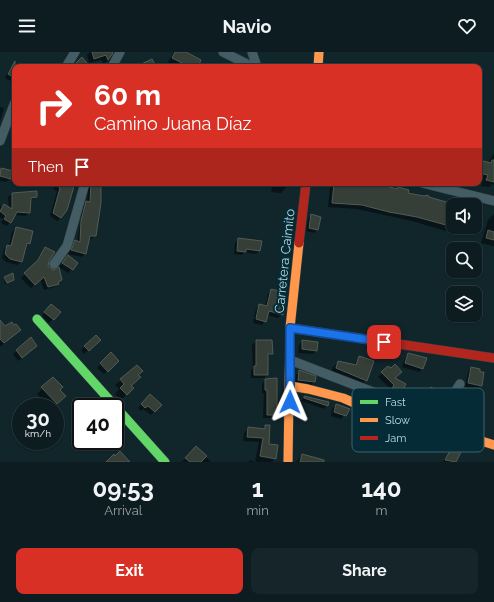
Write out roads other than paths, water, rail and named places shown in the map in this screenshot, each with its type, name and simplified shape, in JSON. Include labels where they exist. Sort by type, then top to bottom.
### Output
[{"type":"street","points":[[68,64],[75,52]]},
{"type":"street","points":[[114,64],[120,52]]},
{"type":"street","points":[[223,52],[247,64]]},
{"type":"street","points":[[252,52],[256,64]]},
{"type":"street","points":[[318,64],[319,52]]},
{"type":"street","points":[[0,141],[12,110]]},
{"type":"street","points":[[54,264],[67,246],[72,233],[84,186]]},
{"type":"street","name":"Carretera Caimito","points":[[288,462],[290,328],[306,186]]},
{"type":"street","points":[[434,186],[494,201]]},
{"type":"street","points":[[37,319],[166,462]]},
{"type":"street","points":[[290,328],[494,358]]},
{"type":"street","points":[[290,360],[362,388]]},
{"type":"street","points":[[458,388],[460,384]]},
{"type":"street","points":[[290,386],[308,388],[352,402]]},
{"type":"street","points":[[484,441],[494,445]]}]
